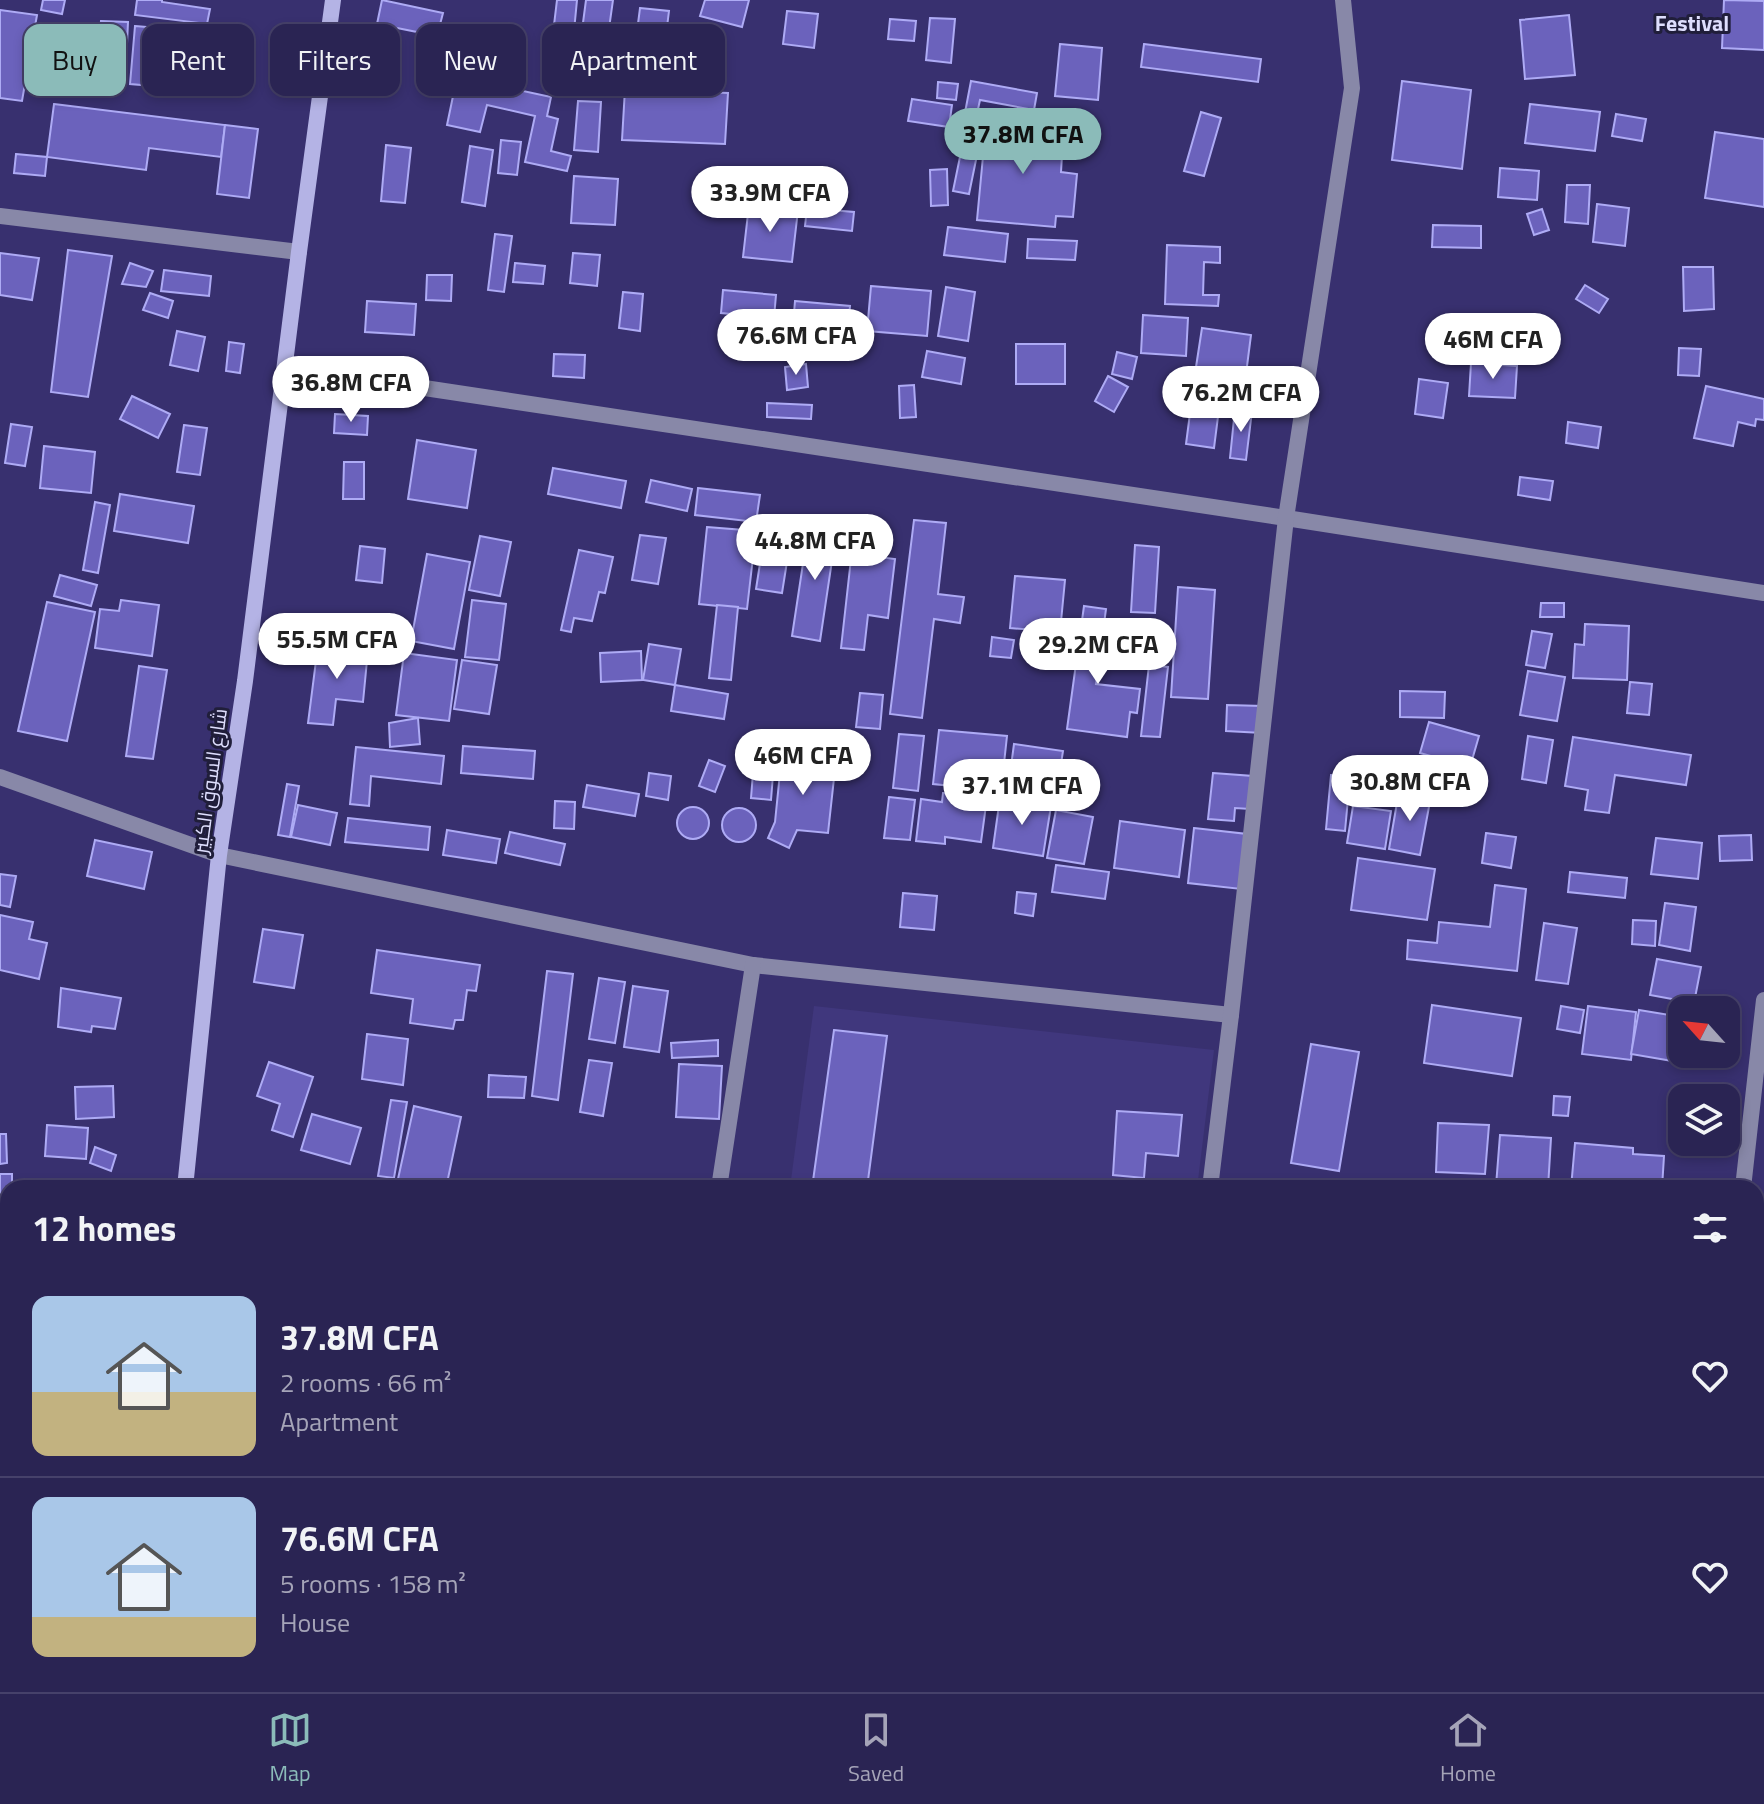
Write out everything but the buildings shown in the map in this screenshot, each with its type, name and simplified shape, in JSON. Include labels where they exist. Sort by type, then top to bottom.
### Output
[{"type":"street","name":"شارع السوق الكبير","points":[[186,1180],[219,855],[245,681],[333,0]]},
{"type":"street","points":[[1211,1180],[1286,518],[1352,88],[1343,0]]},
{"type":"street","points":[[0,216],[299,252]]},
{"type":"street","points":[[285,367],[1764,593]]},
{"type":"street","points":[[0,777],[219,855],[753,965],[1231,1015]]},
{"type":"street","points":[[720,1180],[753,965]]},
{"type":"street","points":[[1744,1180],[1764,1000]]},
{"type":"shaded area","points":[[814,1006],[1214,1050],[1198,1180],[791,1180]]},
{"type":"district","name":"Festival","points":[[1692,23]]}]
